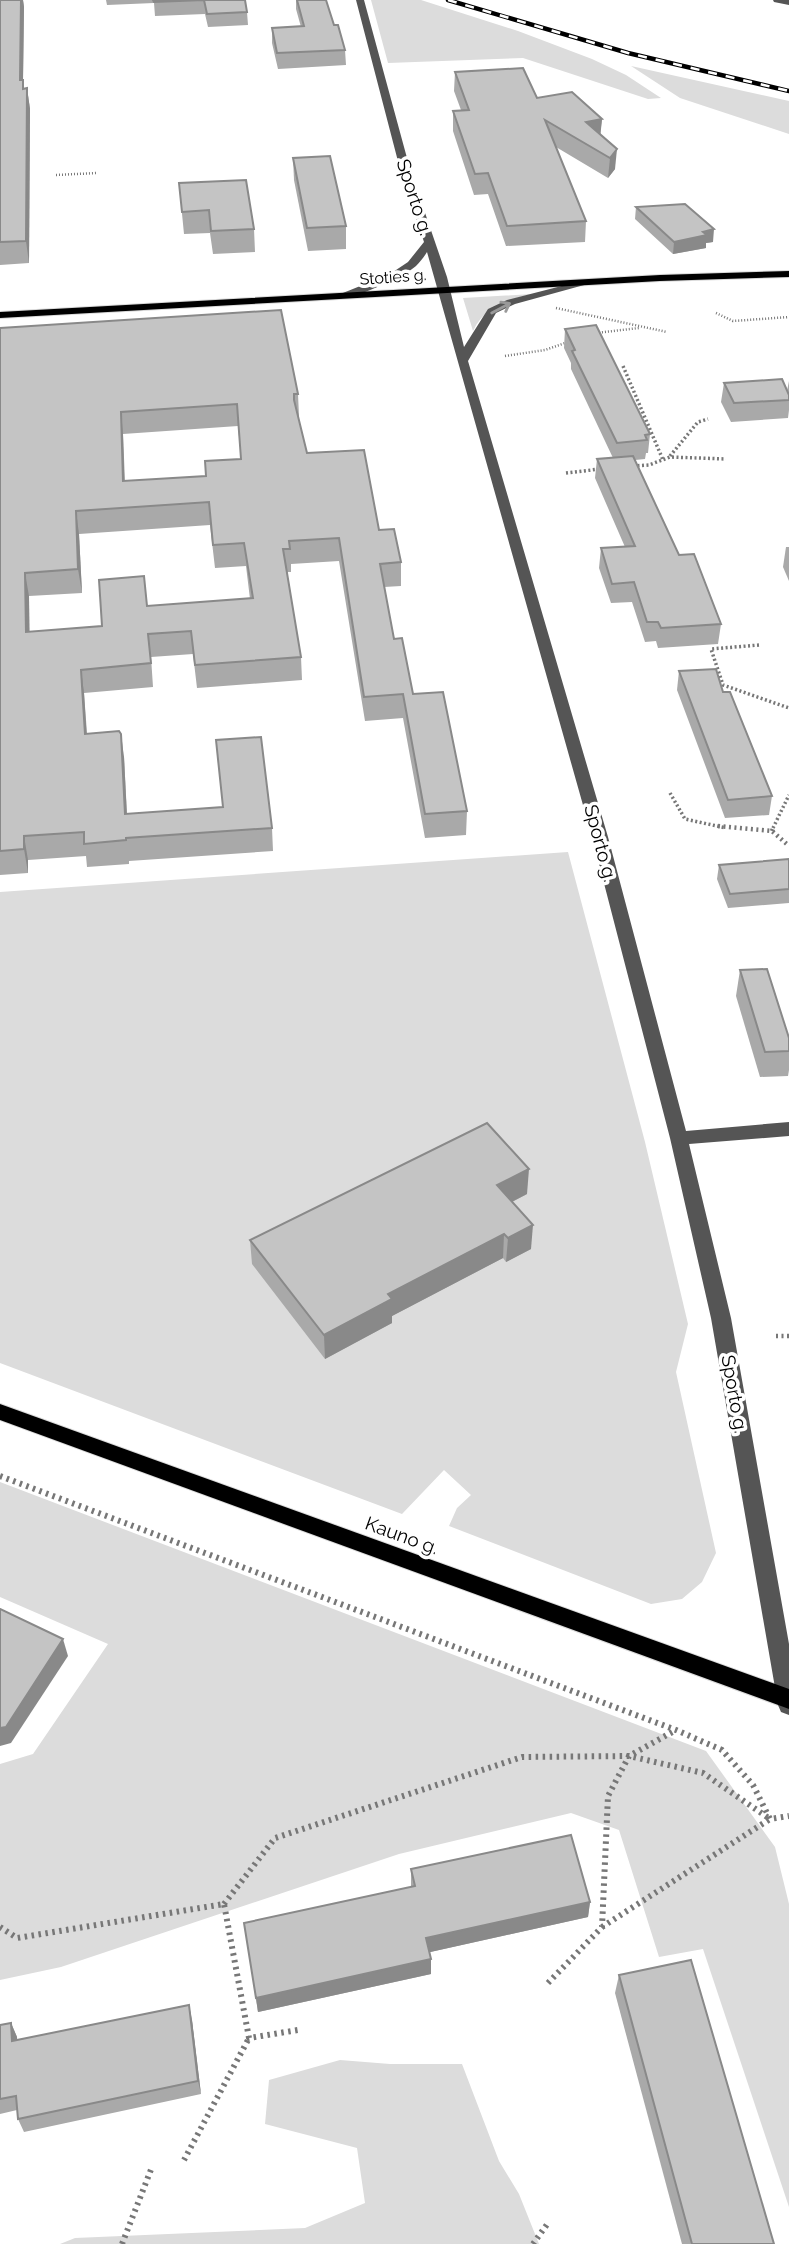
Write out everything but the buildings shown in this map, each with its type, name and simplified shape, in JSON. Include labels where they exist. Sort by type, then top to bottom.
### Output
[{"type":"main road","name":"Stoties g.","points":[[0,315],[589,282],[789,274]]},
{"type":"main road","name":"Kauno g.","points":[[0,1412],[789,1701]]},
{"type":"street","name":"Sporto g.","points":[[360,0],[405,169],[445,290],[462,361],[600,837],[679,1138],[722,1318],[789,1701]]},
{"type":"street","points":[[777,0],[789,2]]},
{"type":"street","points":[[339,297],[394,276],[412,264],[430,242]]},
{"type":"street","points":[[462,361],[492,311],[521,300],[589,282]]},
{"type":"street","points":[[679,1138],[789,1129]]},
{"type":"path","points":[[56,175],[97,173]]},
{"type":"path","points":[[521,300],[667,332]]},
{"type":"path","points":[[716,313],[733,321],[789,317]]},
{"type":"path","points":[[587,336],[647,328]]},
{"type":"path","points":[[506,356],[545,350],[577,340]]},
{"type":"path","points":[[623,366],[663,460]]},
{"type":"path","points":[[670,457],[698,422],[708,419]]},
{"type":"path","points":[[621,467],[649,465],[670,457],[726,459]]},
{"type":"path","points":[[566,473],[607,469]]},
{"type":"path","points":[[760,645],[711,649],[723,684],[789,708]]},
{"type":"path","points":[[670,793],[685,818],[726,828],[772,831],[789,846]]},
{"type":"path","points":[[772,831],[789,795]]},
{"type":"path","points":[[782,839],[789,841]]},
{"type":"path","points":[[776,1336],[789,1336]]},
{"type":"path","points":[[0,1476],[676,1730],[722,1750],[753,1785],[770,1819]]},
{"type":"path","points":[[602,1927],[608,1796],[629,1756],[676,1730]]},
{"type":"path","points":[[0,1927],[17,1938],[224,1904],[275,1838],[522,1757],[629,1756],[703,1773],[770,1819]]},
{"type":"path","points":[[548,1983],[602,1927],[770,1819],[789,1816]]},
{"type":"path","points":[[184,2161],[249,2038],[224,1904]]},
{"type":"path","points":[[249,2038],[298,2031]]},
{"type":"path","points":[[122,2244],[152,2168]]},
{"type":"path","points":[[533,2244],[548,2223]]},
{"type":"shaded area","points":[[371,0],[421,0],[518,31],[592,59],[626,75],[661,98],[648,99],[523,58],[388,63]]},
{"type":"shaded area","points":[[631,66],[789,101],[789,134],[680,98]]},
{"type":"shaded area","points":[[532,294],[490,310],[473,331],[463,298]]},
{"type":"shaded area","points":[[568,852],[645,1142],[688,1324],[676,1372],[716,1553],[702,1582],[682,1599],[651,1604],[449,1526],[457,1508],[471,1495],[444,1470],[402,1514],[0,1363],[0,892]]},
{"type":"shaded area","points":[[0,1482],[706,1751],[775,1847],[789,1904],[789,2207],[703,1949],[659,1957],[619,1830],[571,1813],[399,1854],[61,1967],[0,1980],[0,1764],[33,1754],[108,1644],[0,1597]]},
{"type":"shaded area","points":[[340,2060],[390,2064],[462,2064],[499,2161],[519,2194],[539,2244],[60,2244],[75,2238],[305,2228],[365,2203],[357,2148],[265,2124],[269,2080]]},
{"type":"railway","points":[[448,0],[628,53],[789,91]]}]
